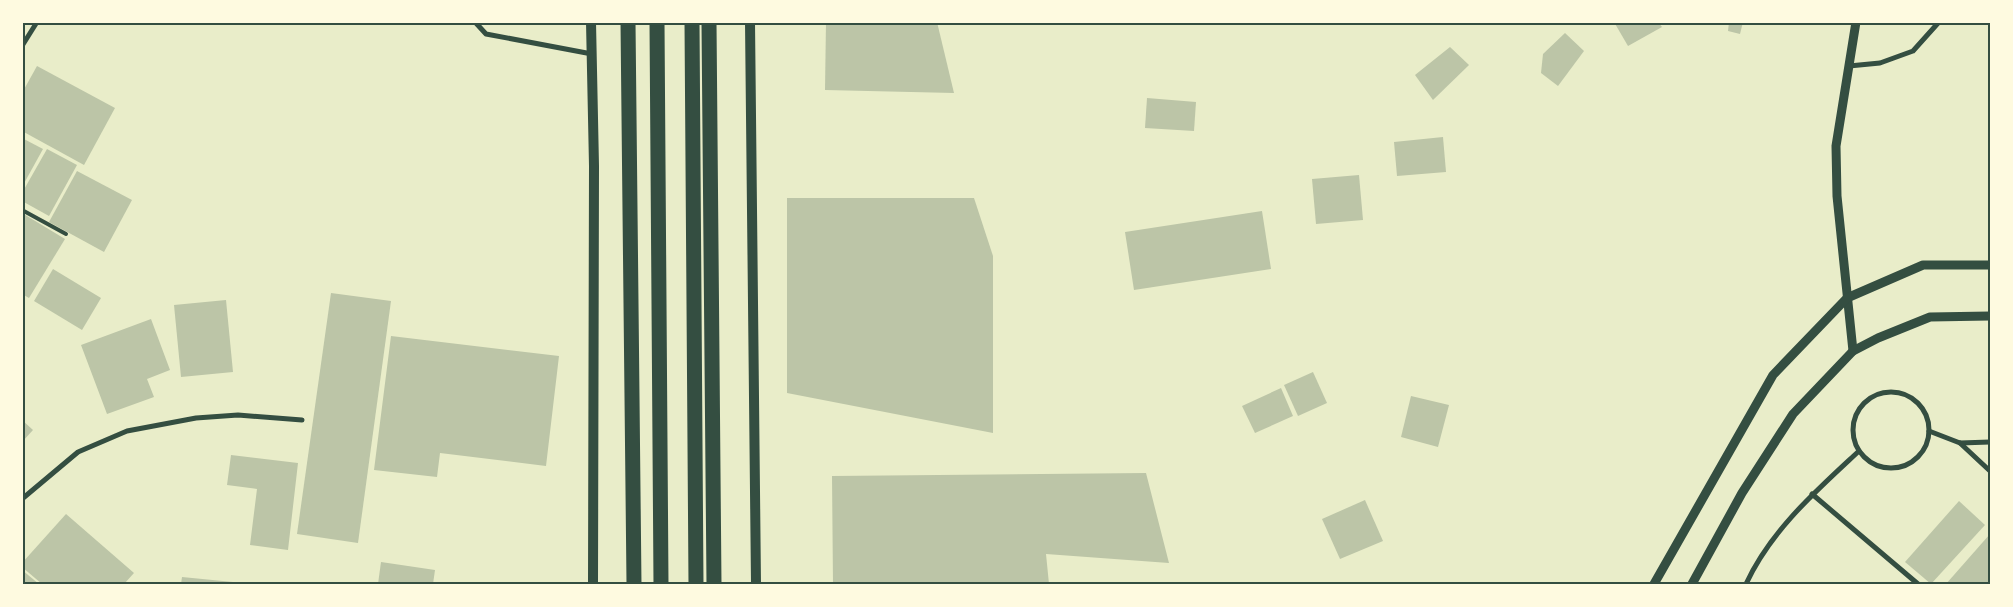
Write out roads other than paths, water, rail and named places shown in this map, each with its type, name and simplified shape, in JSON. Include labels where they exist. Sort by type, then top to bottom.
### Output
[{"type":"highway","points":[[628,22],[634,584]]},
{"type":"highway","points":[[657,22],[661,584]]},
{"type":"highway","points":[[692,22],[696,584]]},
{"type":"highway","points":[[709,22],[714,584]]},
{"type":"main road","points":[[591,22],[594,166],[593,584]]},
{"type":"main road","points":[[750,22],[756,584]]},
{"type":"street","points":[[22,46],[37,22]]},
{"type":"street","points":[[475,22],[486,34],[592,54]]},
{"type":"street","points":[[1853,352],[1837,196],[1836,146],[1856,22]]},
{"type":"street","points":[[1848,66],[1880,63],[1913,51],[1939,22]]},
{"type":"street","points":[[1654,584],[1773,374],[1847,298],[1923,265],[1990,264]]},
{"type":"street","points":[[1692,584],[1742,493],[1793,414],[1853,352],[1878,338],[1930,317],[1990,316]]},
{"type":"street","points":[[1887,392],[1900,393],[1912,398],[1922,407],[1928,418],[1929,431],[1927,443],[1912,462],[1889,468],[1867,460],[1859,451],[1854,439],[1853,426],[1857,413],[1864,403],[1875,396],[1887,392]]},
{"type":"street","points":[[22,498],[78,452],[127,431],[196,418],[238,415],[302,420]]},
{"type":"street","points":[[1929,431],[1960,443],[1990,471]]},
{"type":"street","points":[[1960,443],[1990,442]]},
{"type":"street","points":[[1746,584],[1754,567],[1778,531],[1812,494],[1859,451]]},
{"type":"street","points":[[1812,494],[1918,584]]},
{"type":"lane","points":[[22,210],[66,234]]}]
